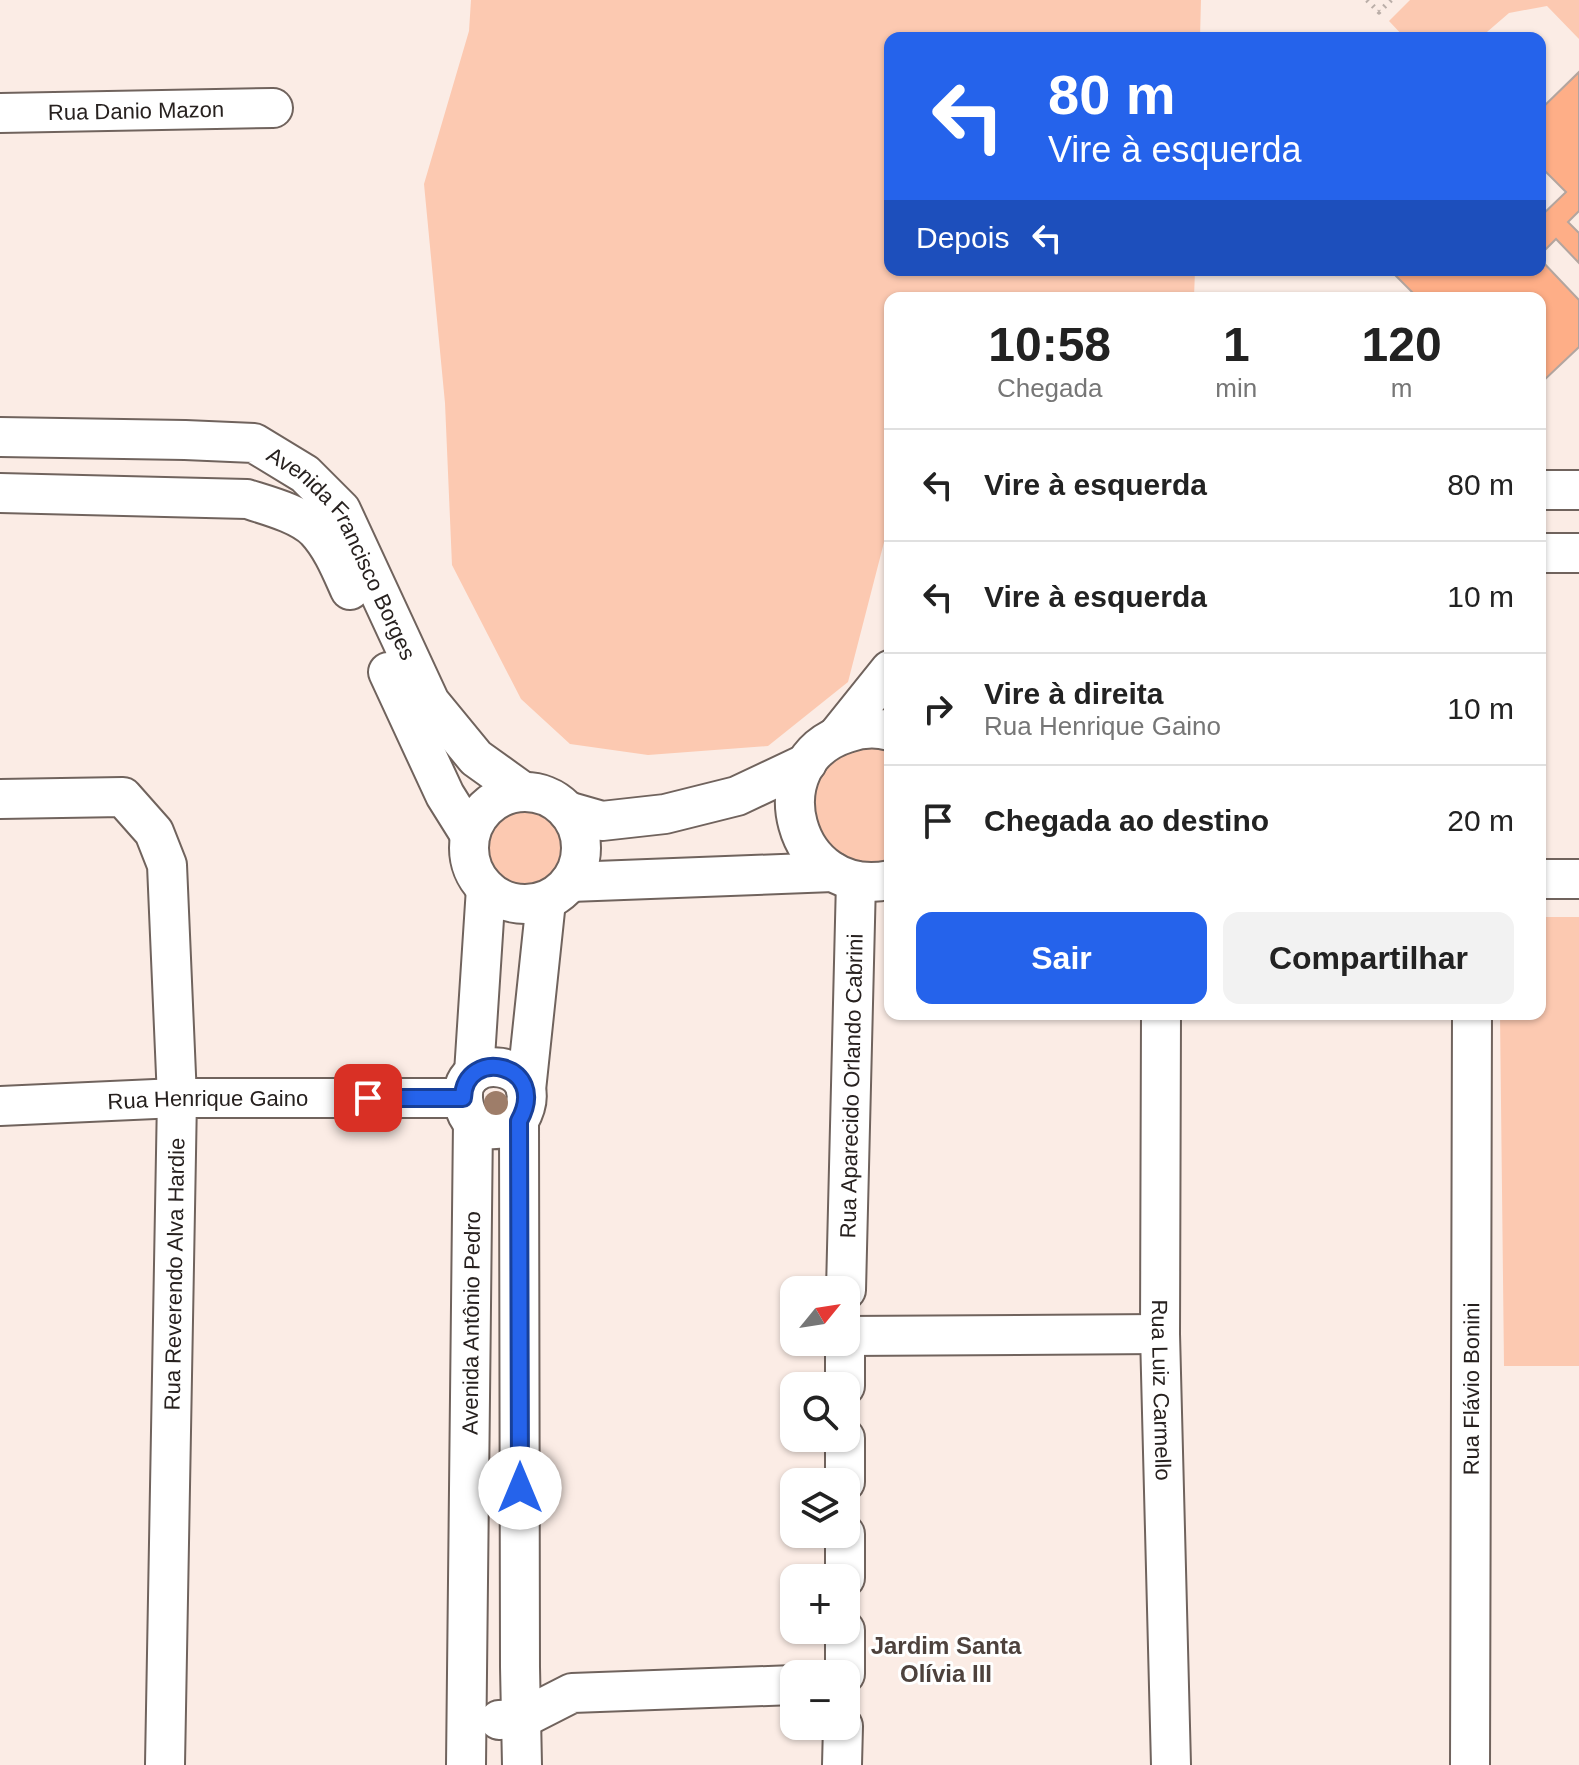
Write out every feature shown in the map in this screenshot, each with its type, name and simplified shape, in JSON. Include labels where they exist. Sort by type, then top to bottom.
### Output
[{"type":"street","name":"Rua Danio Mazon","points":[[0,113],[273,108]]},
{"type":"street","name":"Avenida Francisco Borges","points":[[0,437],[254,443],[305,474],[341,510],[368,598],[445,795],[470,835]]},
{"type":"street","points":[[1546,490],[1579,490]]},
{"type":"street","name":"Avenida Francisco Borges","points":[[0,493],[247,499],[284,511],[315,528],[368,598],[430,702],[476,758],[522,791]]},
{"type":"street","points":[[1546,553],[1579,553]]},
{"type":"street","points":[[837,736],[884,677]]},
{"type":"street","points":[[860,878],[814,856],[800,835],[795,811],[797,786],[807,763],[820,747],[837,736],[859,729],[884,730]]},
{"type":"street","points":[[567,811],[602,821],[665,814],[737,796],[807,763]]},
{"type":"street","points":[[522,1765],[523,1106],[558,891],[579,865],[581,846],[577,827],[567,811],[554,799],[522,791],[505,795],[491,803],[477,817],[470,835],[469,854],[474,873],[499,898],[515,903],[531,904],[558,891],[860,878]]},
{"type":"street","name":"Rua Reverendo Alva Hardie","points":[[0,799],[123,797],[154,832],[167,865],[177,1098],[165,1765]]},
{"type":"street","name":"Rua Aparecido Orlando Cabrini","points":[[846,1276],[860,878]]},
{"type":"street","points":[[1546,879],[1579,879]]},
{"type":"street","name":"Avenida Antônio Pedro","points":[[466,1765],[470,1098],[486,888]]},
{"type":"street","name":"Rua Luiz Carmello","points":[[1161,1020],[1160,1334],[1171,1765]]},
{"type":"street","name":"Rua Flávio Bonini","points":[[1470,1765],[1472,1020]]},
{"type":"street","points":[[495,1066],[516,1073],[523,1106],[502,1130],[482,1128],[470,1098],[484,1068],[495,1066]]},
{"type":"street","name":"Rua Henrique Gaino","points":[[0,1106],[177,1098],[470,1098]]},
{"type":"street","points":[[860,1339],[1160,1334]]},
{"type":"street","points":[[466,1664],[520,1667],[572,1693]]},
{"type":"street","points":[[466,1718],[521,1719],[572,1693],[780,1686]]},
{"type":"street","points":[[842,1765],[843,1740]]},
{"type":"path","points":[[1367,0],[1379,12],[1391,0]]},
{"type":"shaded area","points":[[471,0],[1201,0],[1200,32],[884,32],[884,276],[1195,276],[1194,292],[884,292],[884,542],[848,682],[768,746],[648,755],[570,744],[521,699],[452,565],[445,403],[424,184],[469,31]]},
{"type":"shaded area","points":[[1410,0],[1579,0],[1579,39],[1547,6],[1509,13],[1487,32],[1399,32],[1389,21]]},
{"type":"shaded area","points":[[884,746],[884,867],[874,868],[838,858],[814,830],[811,793],[817,775],[843,749]]},
{"type":"shaded area","points":[[525,806],[548,813],[560,825],[567,848],[560,871],[548,883],[525,890],[502,883],[490,871],[483,848],[490,825],[502,813]]},
{"type":"shaded area","points":[[1546,917],[1579,917],[1579,1366],[1504,1366],[1500,1020],[1546,1020]]},
{"type":"building","points":[[1579,72],[1579,211],[1568,222],[1579,233],[1579,263],[1556,239],[1546,249],[1546,211],[1566,192],[1546,172],[1546,104]]},
{"type":"building","points":[[1546,265],[1579,300],[1579,347],[1546,378],[1546,292],[1412,292],[1396,276],[1546,276]]},
{"type":"district","name":"Jardim Santa Olívia III","points":[[946,1660]]},
{"type":"route","points":[[368,1098],[463,1098],[467,1081],[474,1073],[495,1066],[516,1073],[526,1090],[525,1111],[519,1121],[520,1488]]}]
